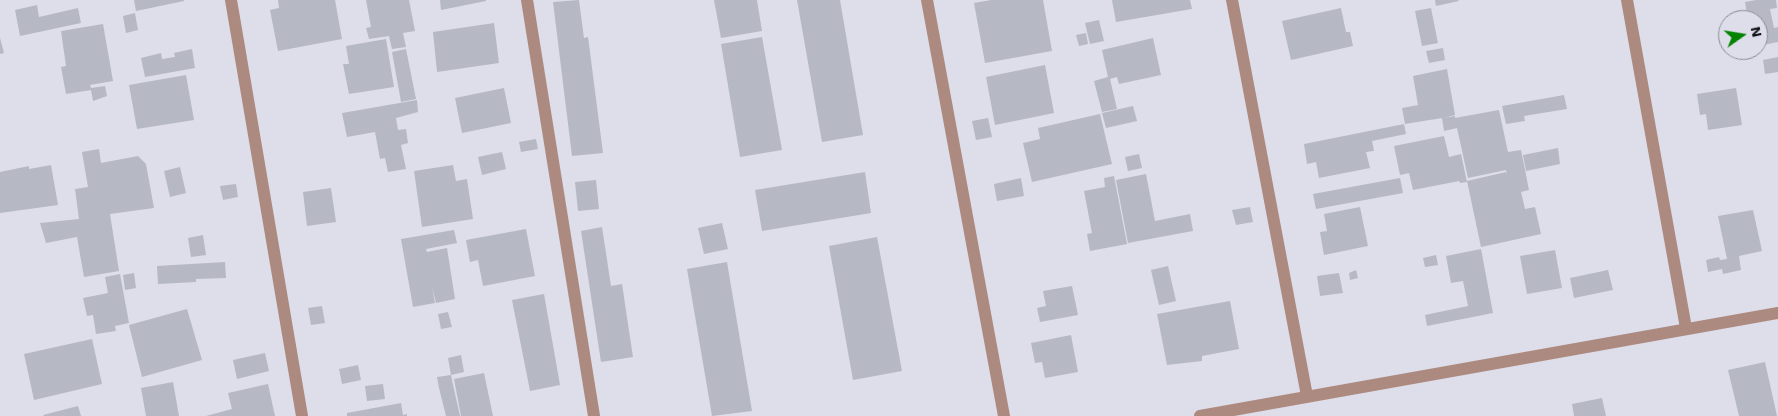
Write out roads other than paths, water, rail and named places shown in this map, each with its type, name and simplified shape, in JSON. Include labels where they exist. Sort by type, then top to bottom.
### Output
[{"type":"street","points":[[231,0],[302,416]]},
{"type":"street","points":[[527,0],[594,416]]},
{"type":"street","points":[[927,0],[1004,416]]},
{"type":"street","points":[[1232,0],[1306,396]]},
{"type":"street","points":[[1627,0],[1686,328]]},
{"type":"street","points":[[1200,416],[1778,312]]}]
